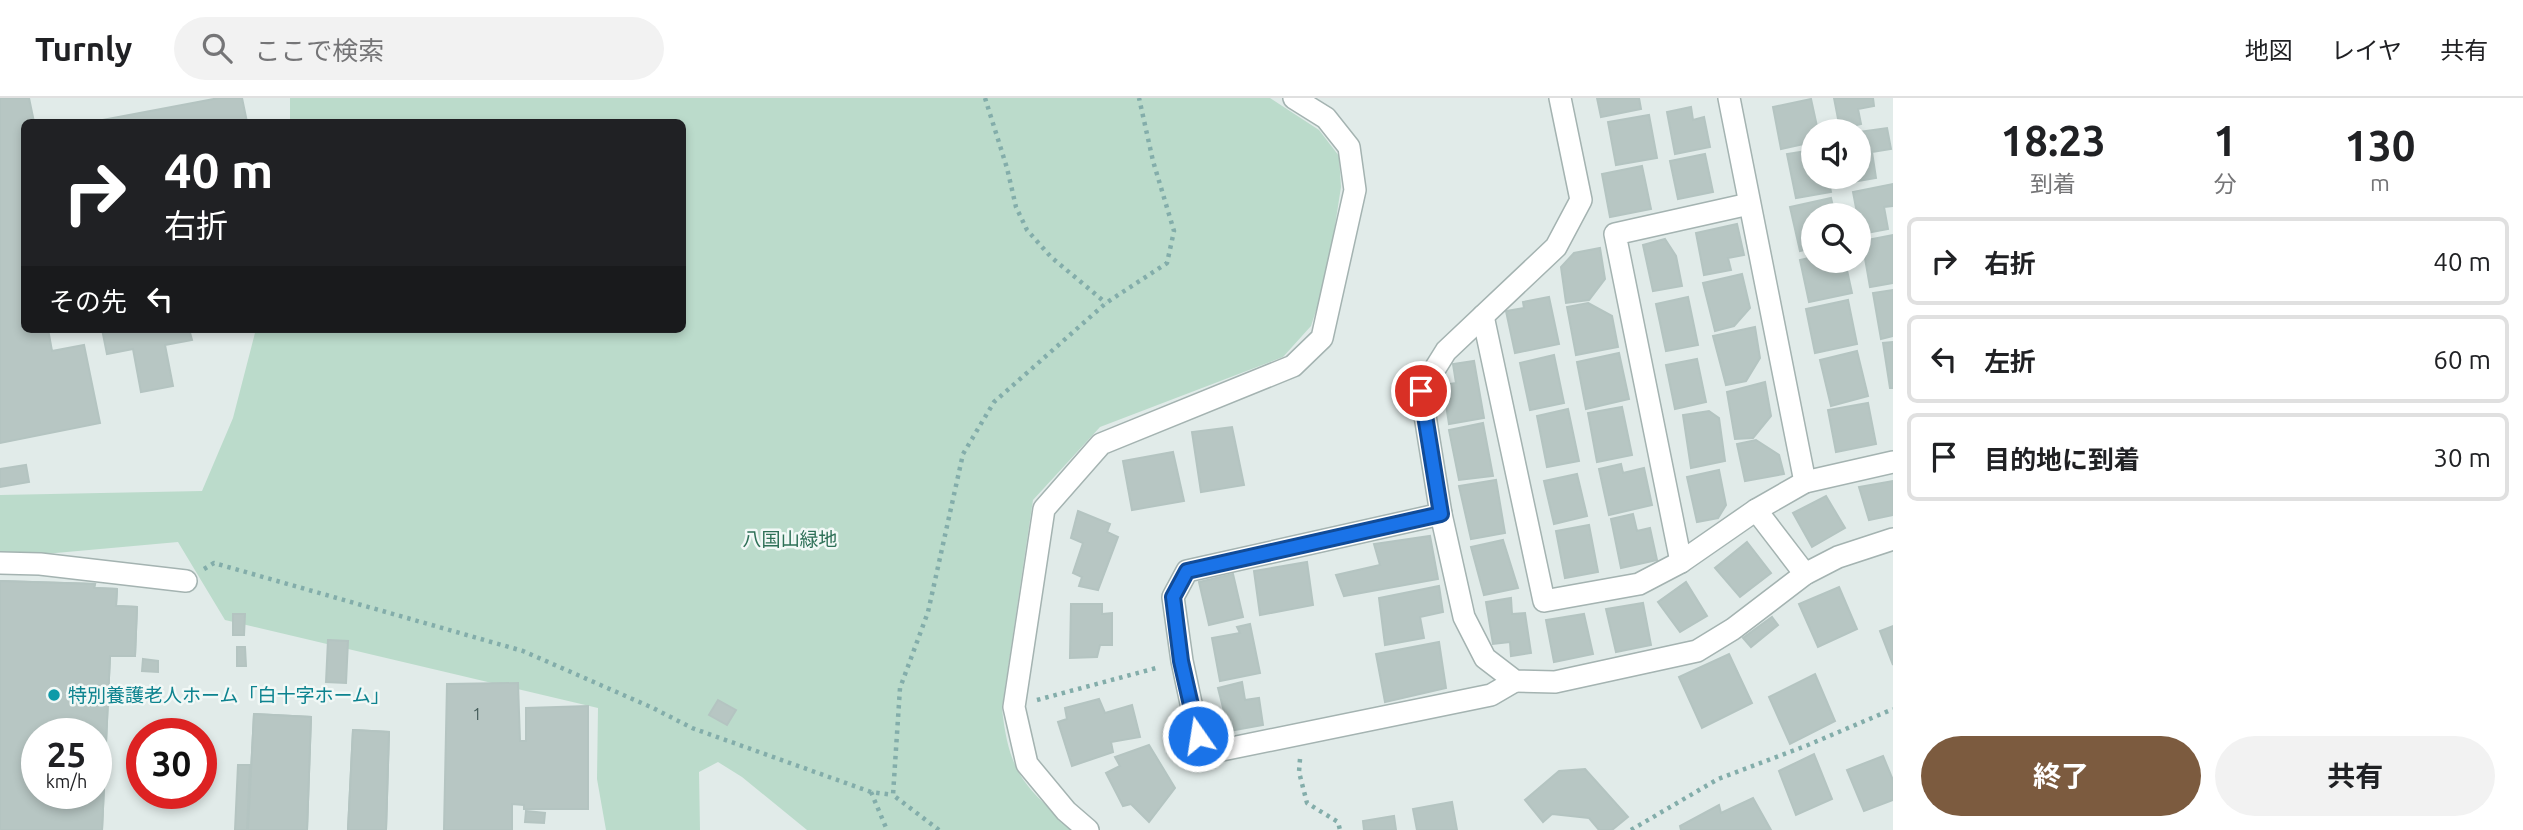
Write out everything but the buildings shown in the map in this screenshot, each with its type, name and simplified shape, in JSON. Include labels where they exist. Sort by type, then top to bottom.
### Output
[{"type":"street","points":[[1088,830],[1066,811],[1027,764],[1014,707],[1044,509],[1101,444],[1293,366],[1322,338],[1355,190],[1349,147],[1325,118],[1294,98]]},
{"type":"street","points":[[1515,681],[1485,658],[1464,617],[1441,514],[1421,391],[1446,351],[1556,247],[1580,200],[1560,98]]},
{"type":"street","points":[[1729,98],[1805,482]]},
{"type":"street","points":[[1681,562],[1615,234],[1749,204]]},
{"type":"street","points":[[1483,316],[1544,601],[1639,584],[1681,562],[1756,510],[1805,482],[1893,462]]},
{"type":"street","points":[[1756,510],[1805,574]]},
{"type":"street","points":[[1441,514],[1187,571],[1173,597],[1181,661],[1198,736],[1222,750],[1491,695],[1515,681],[1555,682],[1697,651],[1733,629],[1805,574],[1838,557],[1893,539]]},
{"type":"street","points":[[0,563],[40,564],[186,581]]},
{"type":"path","points":[[985,98],[1016,207],[1027,230],[1051,257],[1106,303]]},
{"type":"path","points":[[893,795],[900,688],[928,612],[963,454],[994,402],[1106,303],[1167,263],[1174,232],[1153,161],[1139,98]]},
{"type":"path","points":[[186,581],[214,563],[523,651],[604,685],[692,728],[871,792],[893,795],[939,830]]},
{"type":"path","points":[[1014,707],[1181,661]]},
{"type":"path","points":[[1631,830],[1718,779],[1893,709]]},
{"type":"path","points":[[1301,734],[1299,772],[1307,803],[1338,822],[1340,830]]},
{"type":"path","points":[[871,792],[887,830]]},
{"type":"green space","name":"八国山緑地","points":[[290,98],[1270,98],[1319,130],[1339,156],[1341,187],[1327,277],[1311,326],[1283,357],[1100,427],[1033,500],[1002,708],[1009,749],[1022,778],[1043,802],[1074,830],[807,830],[742,777],[718,762],[699,772],[700,830],[606,830],[597,779],[598,708],[225,620],[178,542],[0,558],[0,495],[202,491],[233,418],[255,333],[686,333],[686,119],[290,119]]},
{"type":"place","name":"特別養護老人ホーム「白十字ホーム」","points":[[54,695]]},
{"type":"route","points":[[1198,736],[1181,661],[1173,597],[1187,571],[1441,514],[1421,391]]}]
